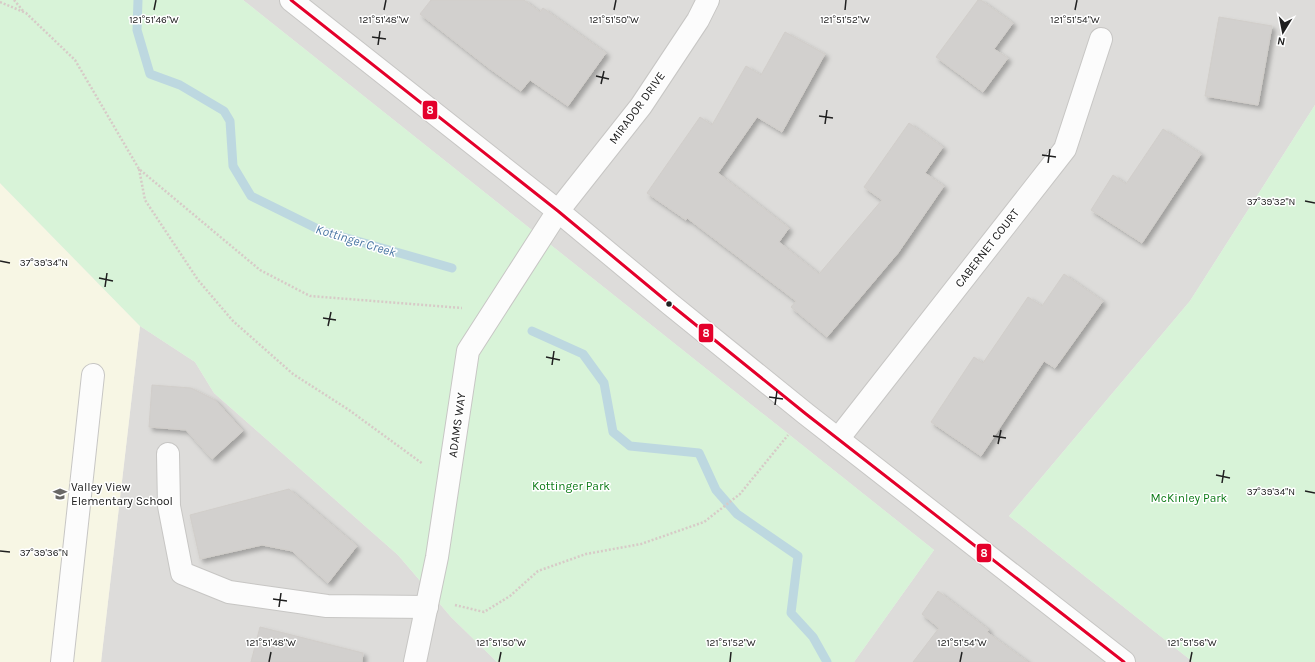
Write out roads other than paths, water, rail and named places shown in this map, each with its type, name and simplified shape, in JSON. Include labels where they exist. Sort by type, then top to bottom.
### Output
[{"type":"street","points":[[291,0],[558,211],[806,414],[1124,662]]},
{"type":"street","name":"MIRADOR DRIVE","points":[[558,211],[640,106],[698,20],[708,0]]},
{"type":"street","name":"CABERNET COURT","points":[[838,439],[1064,149],[1101,39]]},
{"type":"street","name":"ADAMS WAY","points":[[415,662],[437,557],[468,351],[558,211]]},
{"type":"street","points":[[62,662],[93,375]]},
{"type":"street","points":[[168,454],[169,506],[182,573],[229,592],[327,606],[429,597]]},
{"type":"waterway","name":"Kottinger Creek","points":[[138,0],[137,30],[150,74],[180,85],[224,111],[230,121],[233,166],[251,196],[322,231],[452,268]]},
{"type":"waterway","name":"Kottinger Creek","points":[[532,331],[583,354],[604,383],[613,432],[630,446],[699,453],[716,490],[737,514],[798,556],[791,613],[813,637],[827,662]]},
{"type":"place","name":"Valley View Elementary School","points":[[60,494]]},
{"type":"park label","name":"Kottinger Park","points":[[571,486]]},
{"type":"park label","name":"McKinley Park","points":[[1189,498]]}]
